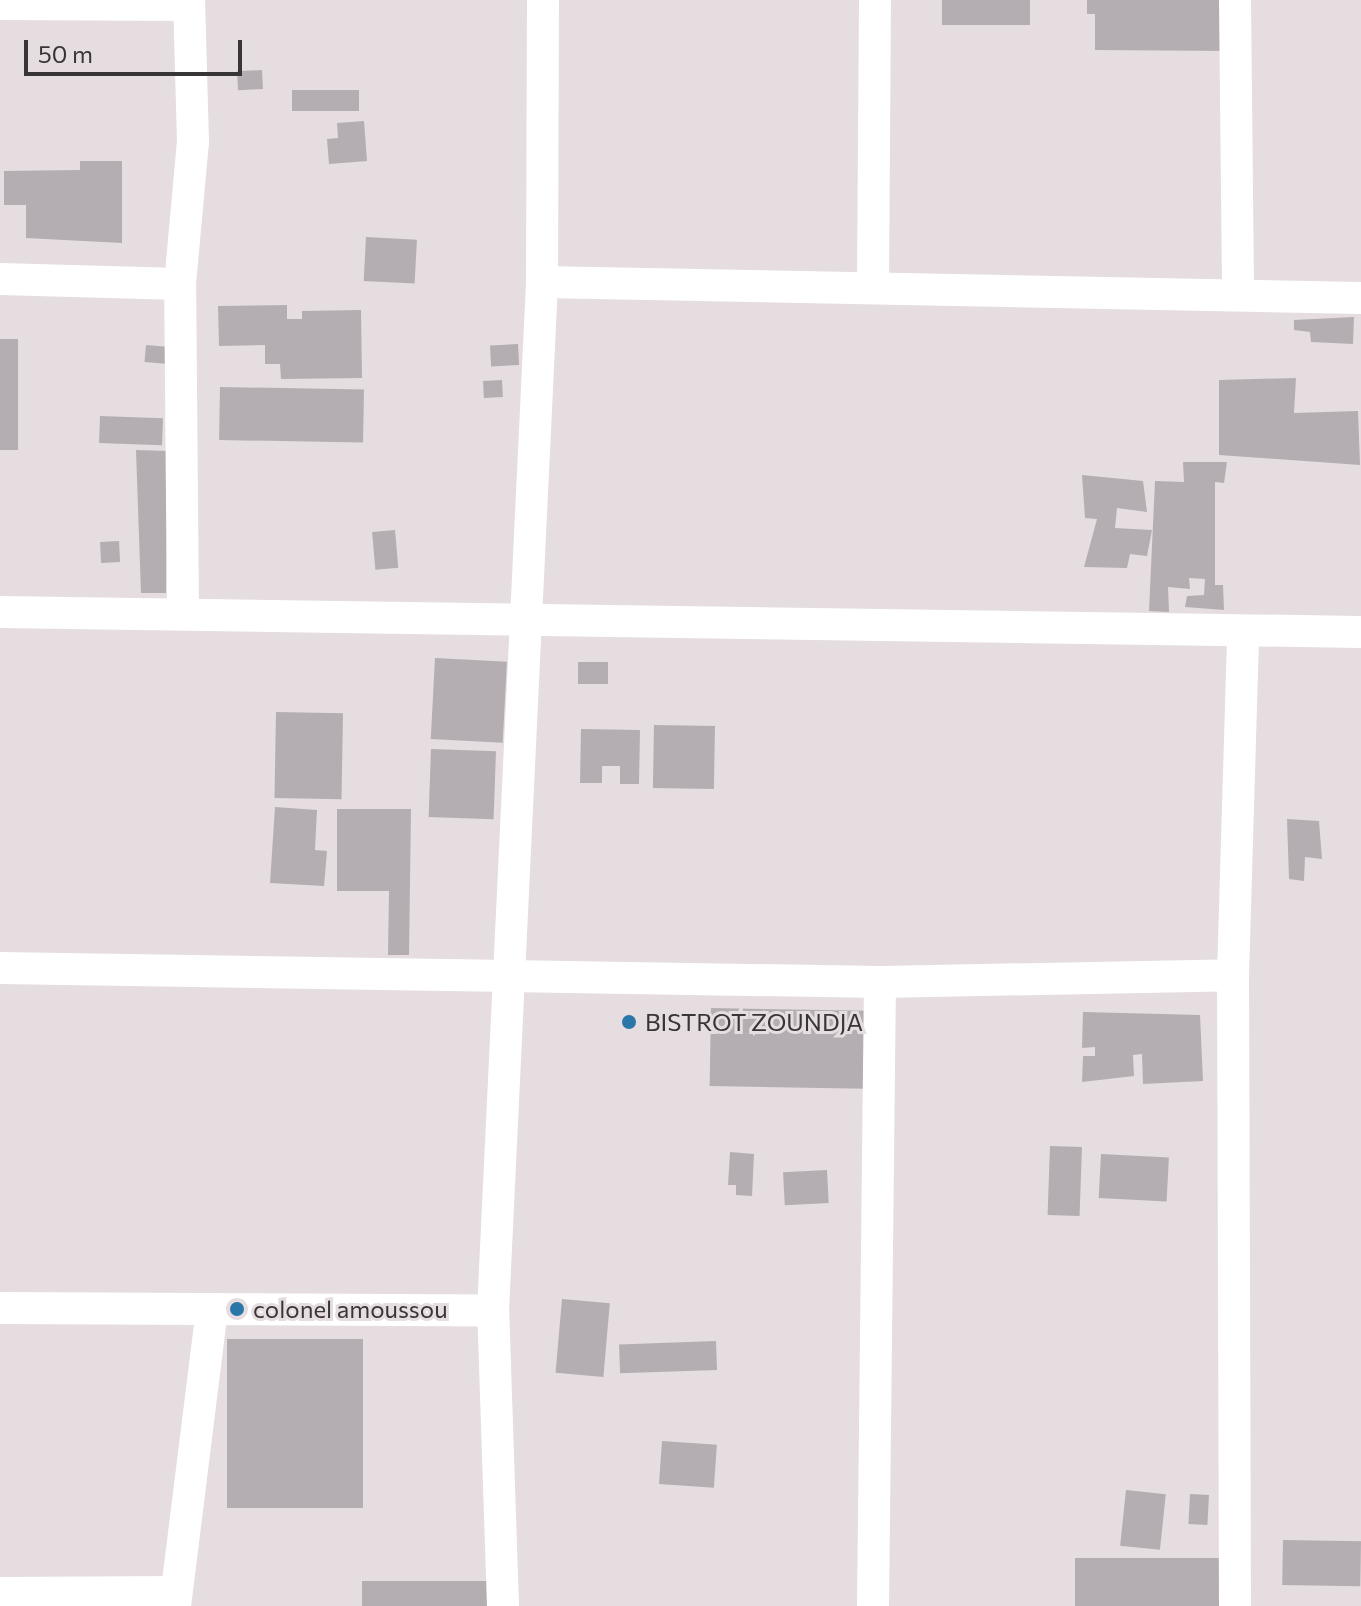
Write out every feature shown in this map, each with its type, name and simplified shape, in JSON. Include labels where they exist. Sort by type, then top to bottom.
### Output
[{"type":"street","points":[[503,1606],[493,1311],[504,973],[542,282],[543,0]]},
{"type":"street","points":[[873,285],[875,0]]},
{"type":"street","points":[[1235,0],[1238,291]]},
{"type":"street","points":[[0,4],[189,3],[193,142],[180,284],[183,614]]},
{"type":"street","points":[[0,279],[180,284]]},
{"type":"street","points":[[542,282],[1238,291],[1361,298]]},
{"type":"street","points":[[0,612],[522,618],[1243,633],[1361,632]]},
{"type":"street","points":[[1235,1606],[1233,975],[1243,633]]},
{"type":"street","points":[[0,968],[504,973],[880,982],[1233,975]]},
{"type":"street","points":[[873,1606],[880,982]]},
{"type":"street","points":[[0,1308],[493,1311]]},
{"type":"street","points":[[0,1593],[175,1599],[212,1310]]},
{"type":"building","points":[[942,0],[1030,0],[1030,25],[942,25]]},
{"type":"building","points":[[1087,0],[1233,0],[1232,51],[1095,50],[1095,14],[1087,14]]},
{"type":"building","points":[[262,70],[263,89],[238,90],[237,71]]},
{"type":"building","points":[[292,90],[359,90],[359,111],[292,111]]},
{"type":"building","points":[[364,121],[367,161],[329,164],[327,139],[338,138],[337,123]]},
{"type":"building","points":[[80,161],[122,161],[122,243],[26,238],[26,205],[4,205],[4,171],[80,170]]},
{"type":"building","points":[[366,237],[417,240],[415,284],[364,281]]},
{"type":"building","points":[[287,305],[287,319],[302,319],[302,311],[361,310],[362,378],[281,379],[280,364],[265,364],[265,345],[219,346],[218,306]]},
{"type":"building","points":[[1354,317],[1353,344],[1311,342],[1310,332],[1294,330],[1294,320]]},
{"type":"building","points":[[0,339],[18,339],[18,450],[0,450]]},
{"type":"building","points":[[518,344],[519,365],[491,366],[490,345]]},
{"type":"building","points":[[146,345],[167,347],[165,364],[145,362]]},
{"type":"building","points":[[1296,378],[1294,413],[1358,411],[1360,465],[1219,455],[1219,380]]},
{"type":"building","points":[[502,380],[503,397],[484,398],[483,381]]},
{"type":"building","points":[[220,387],[364,390],[363,443],[219,440]]},
{"type":"building","points":[[100,416],[163,418],[162,445],[99,443]]},
{"type":"building","points":[[136,450],[168,451],[166,593],[141,593]]},
{"type":"building","points":[[1183,462],[1227,462],[1224,483],[1215,482],[1215,585],[1223,585],[1224,610],[1185,607],[1187,596],[1204,595],[1205,579],[1189,578],[1190,589],[1168,587],[1169,612],[1149,611],[1155,481],[1184,482]]},
{"type":"building","points":[[1082,475],[1143,481],[1147,512],[1117,508],[1115,528],[1152,530],[1147,556],[1130,554],[1127,568],[1084,567],[1097,519],[1085,518]]},
{"type":"building","points":[[395,530],[398,568],[375,570],[372,532]]},
{"type":"building","points":[[119,541],[120,562],[101,563],[100,542]]},
{"type":"building","points":[[435,658],[507,662],[503,743],[431,739]]},
{"type":"building","points":[[578,662],[608,662],[608,684],[578,684]]},
{"type":"building","points":[[276,712],[343,713],[341,799],[274,798]]},
{"type":"building","points":[[654,725],[715,726],[714,789],[653,788]]},
{"type":"building","points":[[581,729],[640,730],[639,784],[620,784],[620,766],[602,766],[602,783],[580,783]]},
{"type":"building","points":[[431,749],[496,751],[494,819],[429,817]]},
{"type":"building","points":[[275,807],[317,810],[315,850],[327,851],[324,886],[270,883]]},
{"type":"building","points":[[337,809],[411,809],[409,955],[388,955],[389,891],[337,891]]},
{"type":"building","points":[[1287,819],[1319,821],[1322,859],[1305,857],[1304,881],[1289,879]]},
{"type":"building","points":[[711,1008],[867,1011],[866,1089],[710,1086]]},
{"type":"building","points":[[1083,1012],[1200,1015],[1203,1081],[1143,1084],[1142,1054],[1133,1055],[1134,1076],[1082,1082],[1083,1056],[1095,1056],[1095,1047],[1082,1048]]},
{"type":"building","points":[[1050,1146],[1082,1147],[1080,1216],[1048,1215]]},
{"type":"building","points":[[730,1152],[754,1154],[752,1196],[736,1195],[736,1185],[728,1185]]},
{"type":"building","points":[[1101,1154],[1169,1158],[1167,1201],[1099,1198]]},
{"type":"building","points":[[827,1170],[829,1203],[785,1205],[783,1172]]},
{"type":"building","points":[[562,1299],[610,1303],[603,1377],[556,1373]]},
{"type":"building","points":[[227,1339],[363,1339],[363,1508],[227,1508]]},
{"type":"building","points":[[716,1341],[717,1370],[620,1373],[619,1344]]},
{"type":"building","points":[[662,1441],[717,1445],[714,1488],[659,1484]]},
{"type":"building","points":[[1126,1490],[1166,1494],[1160,1550],[1120,1546]]},
{"type":"building","points":[[1190,1494],[1209,1495],[1207,1525],[1188,1524]]},
{"type":"building","points":[[1283,1540],[1361,1541],[1360,1586],[1282,1585]]},
{"type":"building","points":[[1075,1558],[1227,1558],[1227,1606],[1075,1606]]},
{"type":"building","points":[[362,1581],[497,1581],[497,1606],[362,1606]]},
{"type":"place","name":"BISTROT ZOUNDJA","points":[[629,1022]]},
{"type":"place","name":"colonel amoussou","points":[[237,1309]]}]
